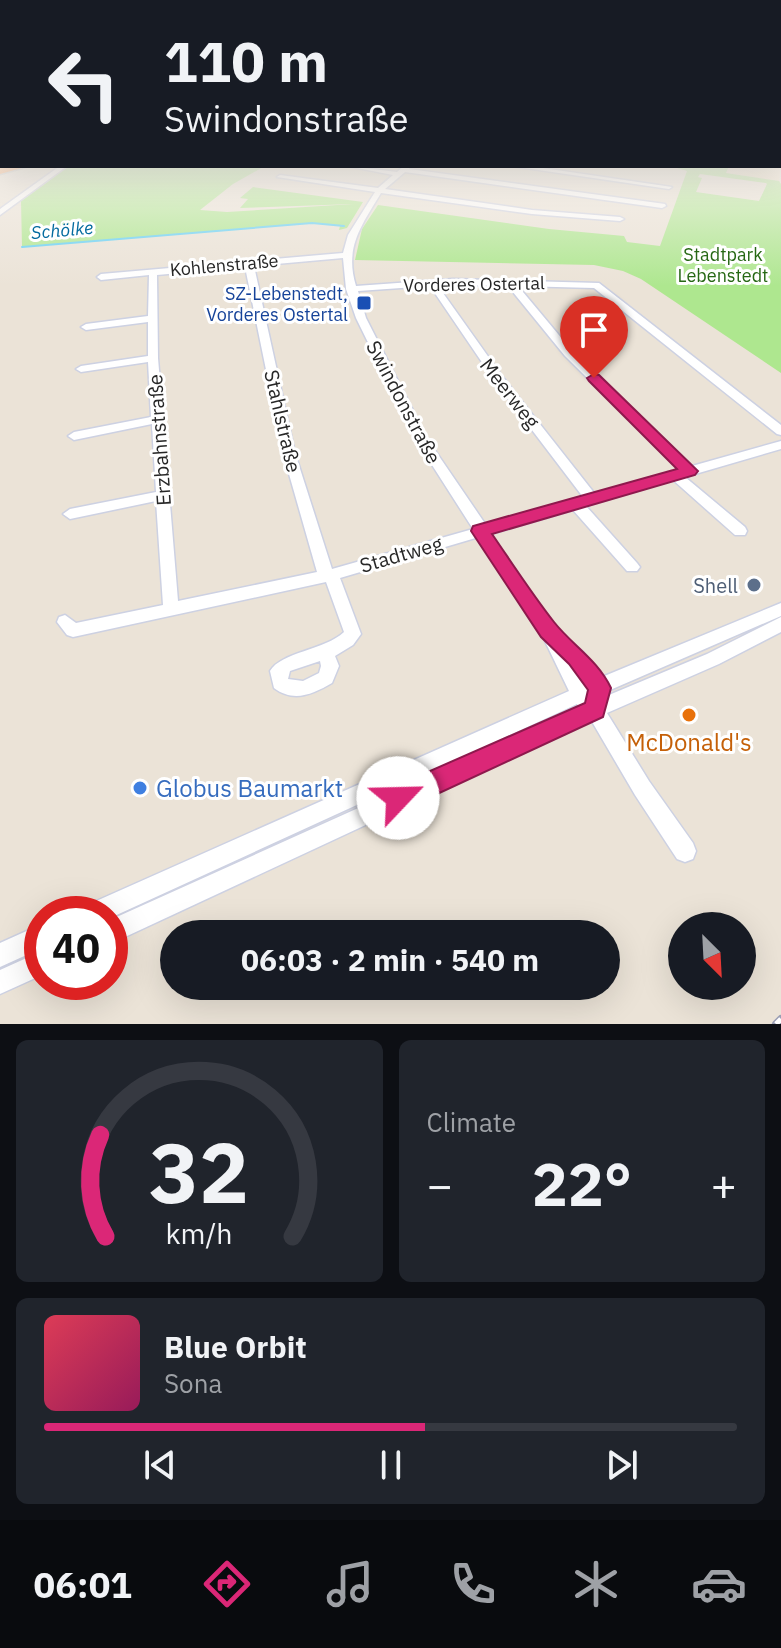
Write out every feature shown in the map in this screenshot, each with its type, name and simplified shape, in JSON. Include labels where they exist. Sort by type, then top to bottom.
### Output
[{"type":"street","points":[[0,213],[32,190]]},
{"type":"street","points":[[370,190],[545,213],[620,219]]},
{"type":"street","points":[[545,190],[662,206]]},
{"type":"street","name":"Swindonstraße","points":[[379,191],[354,230],[347,255],[351,289],[365,328],[402,406],[480,531],[548,631],[642,788],[685,851]]},
{"type":"street","points":[[545,213],[561,192]]},
{"type":"street","name":"Kohlenstraße","points":[[101,277],[347,255]]},
{"type":"street","name":"Stahlstraße","points":[[249,263],[289,453],[328,575],[353,634],[351,639],[325,651]]},
{"type":"street","name":"Erzbahnstraße","points":[[153,271],[153,358],[171,609]]},
{"type":"street","points":[[510,282],[569,354],[740,531]]},
{"type":"street","name":"Vorderes Ostertal","points":[[351,289],[432,283],[596,285],[781,431]]},
{"type":"street","name":"Meerweg","points":[[432,283],[498,378],[592,499]]},
{"type":"street","points":[[86,327],[153,318]]},
{"type":"street","points":[[81,369],[153,358]]},
{"type":"street","points":[[74,436],[157,419]]},
{"type":"street","name":"Stadtweg","points":[[65,622],[73,630],[328,575],[781,445]]},
{"type":"street","points":[[70,514],[162,495]]},
{"type":"street","points":[[576,504],[632,567]]},
{"type":"street","points":[[128,923],[588,702],[600,688],[781,609]]},
{"type":"street","points":[[128,899],[588,702],[713,659],[781,624]]},
{"type":"street","name":"Swindonstraße","points":[[548,631],[577,657],[600,688]]},
{"type":"street","points":[[0,955],[24,944]]},
{"type":"street","points":[[0,982],[24,971]]},
{"type":"green space","points":[[36,190],[226,190],[200,210],[227,212],[353,204],[240,208],[248,199],[240,198],[250,190],[273,190],[363,202],[347,228],[339,230],[340,226],[312,223],[22,247],[21,201]]},
{"type":"green space","name":"Stadtpark Lebenstedt","points":[[680,190],[759,201],[764,190],[781,190],[781,373],[641,279],[623,271],[594,265],[355,260],[362,229],[378,205],[549,229],[624,236],[627,242],[660,246]]},
{"type":"waterway","name":"Schölke","points":[[22,247],[312,223],[344,226]]},
{"type":"railway","points":[[776,1024],[781,1019]]},
{"type":"place","name":"SZ-Lebenstedt, Vorderes Ostertal","points":[[364,303]]},
{"type":"place","name":"Shell","points":[[754,585]]},
{"type":"place","name":"McDonald's","points":[[689,715]]},
{"type":"place","name":"Globus Baumarkt","points":[[140,788]]},
{"type":"route","points":[[398,798],[595,710],[600,688],[577,657],[548,631],[480,531],[689,471],[594,378]]}]
